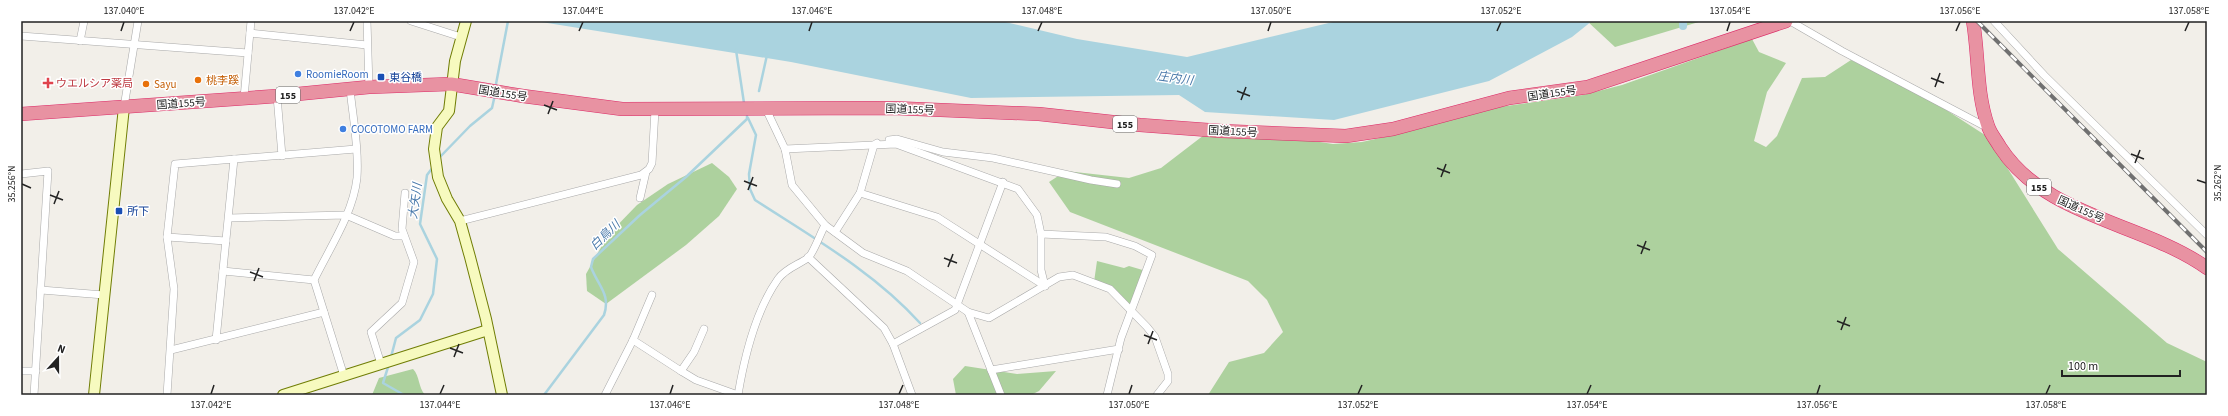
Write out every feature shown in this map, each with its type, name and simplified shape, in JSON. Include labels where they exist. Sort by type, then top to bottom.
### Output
[{"type":"highway","name":"国道155号","points":[[21,114],[277,96],[369,87],[452,84],[593,106],[655,110],[893,108],[1039,114],[1185,129],[1346,136],[1393,129],[1508,98],[1588,87],[1786,21]]},
{"type":"highway","name":"国道155号","points":[[1973,21],[1979,91],[1988,128],[2013,164],[2054,197],[2173,248],[2207,268]]},
{"type":"street","points":[[80,41],[84,21]]},
{"type":"street","points":[[94,395],[124,107],[138,21]]},
{"type":"street","points":[[244,98],[251,21]]},
{"type":"street","points":[[367,21],[369,87]]},
{"type":"street","points":[[411,21],[461,37]]},
{"type":"street","points":[[466,21],[455,61],[449,111],[437,127],[434,149],[438,177],[447,199],[460,221],[488,330],[502,395]]},
{"type":"street","points":[[1790,21],[1842,51],[1988,128]]},
{"type":"street","points":[[1994,21],[2044,75],[2207,235]]},
{"type":"street","points":[[250,33],[367,45]]},
{"type":"street","points":[[21,36],[134,46],[248,53]]},
{"type":"street","points":[[344,376],[314,280],[346,214],[356,183],[356,149],[350,89]]},
{"type":"street","points":[[277,96],[282,156]]},
{"type":"street","points":[[766,109],[785,149],[792,185],[825,225],[863,253],[907,271],[968,312],[989,318],[1059,277],[1073,274],[1110,289],[1131,310],[1154,337],[1168,374],[1168,381],[1156,395]]},
{"type":"street","points":[[640,198],[646,172],[652,163],[655,110]]},
{"type":"street","points":[[836,232],[860,193],[874,145],[883,141],[897,139],[943,152],[993,158],[1091,180],[1117,184]]},
{"type":"street","points":[[785,149],[896,144],[1003,182],[1018,189],[1037,215],[1041,234],[1041,270],[1045,286]]},
{"type":"street","points":[[168,395],[174,289],[167,237],[175,164],[356,149]]},
{"type":"street","points":[[216,340],[234,159]]},
{"type":"street","points":[[21,174],[48,171],[34,395]]},
{"type":"street","points":[[460,221],[641,175],[646,172]]},
{"type":"street","points":[[893,344],[954,310],[957,306],[978,244],[1003,182]]},
{"type":"street","points":[[379,364],[371,332],[405,298],[414,262],[402,229],[405,193]]},
{"type":"street","points":[[860,193],[937,217],[1045,286]]},
{"type":"street","points":[[228,218],[346,214],[395,236],[404,236]]},
{"type":"street","points":[[633,340],[681,371],[738,395],[747,350],[760,314],[773,287],[785,271],[808,257],[825,225]]},
{"type":"street","points":[[1041,234],[1106,237],[1135,246],[1152,255],[1131,310],[1107,395]]},
{"type":"street","points":[[167,237],[226,241]]},
{"type":"street","points":[[808,257],[884,328],[893,344],[912,395]]},
{"type":"street","points":[[224,271],[314,280]]},
{"type":"street","points":[[40,290],[104,295]]},
{"type":"street","points":[[605,395],[633,340],[652,295]]},
{"type":"street","points":[[171,350],[324,312]]},
{"type":"street","points":[[968,312],[1000,395]]},
{"type":"street","points":[[681,371],[694,352],[704,329]]},
{"type":"street","points":[[283,395],[488,330]]},
{"type":"street","points":[[991,370],[1119,349]]},
{"type":"street","points":[[21,371],[36,371]]},
{"type":"green space","points":[[1587,21],[1702,21],[1615,47]]},
{"type":"green space","points":[[1752,39],[1759,52],[1786,63],[1767,92],[1754,141],[1766,147],[1777,136],[1802,78],[1825,77],[1851,60],[1920,93],[1988,137],[2058,249],[2167,343],[2207,362],[2207,395],[1208,395],[1229,362],[1264,353],[1283,332],[1267,300],[1248,281],[1070,212],[1049,182],[1066,171],[1129,178],[1161,168],[1204,135],[1274,135],[1333,144],[1362,142],[1492,108],[1583,95],[1622,85]]},
{"type":"green space","points":[[712,163],[729,177],[737,189],[719,216],[686,245],[606,304],[587,291],[586,274],[608,235],[637,205],[668,184]]},
{"type":"green space","points":[[1097,261],[1124,268],[1129,266],[1146,271],[1131,310],[1110,289],[1094,282]]},
{"type":"green space","points":[[965,366],[1017,374],[1056,371],[1039,391],[1031,395],[956,395],[953,379]]},
{"type":"green space","points":[[413,369],[425,395],[372,395],[379,378]]},
{"type":"water","name":"庄内川","points":[[535,21],[1001,21],[1077,39],[1187,57],[1337,21],[1592,21],[1572,37],[1489,81],[1334,120],[1205,112],[1179,95],[971,98],[791,62]]},
{"type":"waterway","name":"大矢川","points":[[496,84],[508,21]]},
{"type":"waterway","points":[[1683,21],[1683,26]]},
{"type":"waterway","name":"白鳥川","points":[[736,50],[744,103]]},
{"type":"waterway","points":[[759,91],[767,55]]},
{"type":"waterway","name":"大矢川","points":[[439,158],[470,126],[492,108],[494,99]]},
{"type":"waterway","name":"白鳥川","points":[[544,395],[604,315],[606,301],[603,290],[591,267],[593,259],[640,215],[686,177],[747,119],[747,116]]},
{"type":"waterway","points":[[748,118],[756,135],[749,174],[750,189],[755,200],[863,271],[883,287],[920,323]]},
{"type":"waterway","name":"大矢川","points":[[391,357],[396,338],[420,320],[433,294],[437,259],[420,224],[427,175],[433,167]]},
{"type":"waterway","name":"大矢川","points":[[389,364],[383,383],[404,395]]},
{"type":"railway","points":[[1977,21],[2207,252]]},
{"type":"place","name":"RoomieRoom","points":[[298,74]]},
{"type":"place","name":"東谷橋","points":[[381,77]]},
{"type":"place","name":"桃李蹊","points":[[198,80]]},
{"type":"place","name":"ウエルシア薬局","points":[[48,83]]},
{"type":"place","name":"Sayu","points":[[146,84]]},
{"type":"place","name":"COCOTOMO FARM","points":[[343,129]]},
{"type":"place","name":"所下","points":[[119,211]]}]
